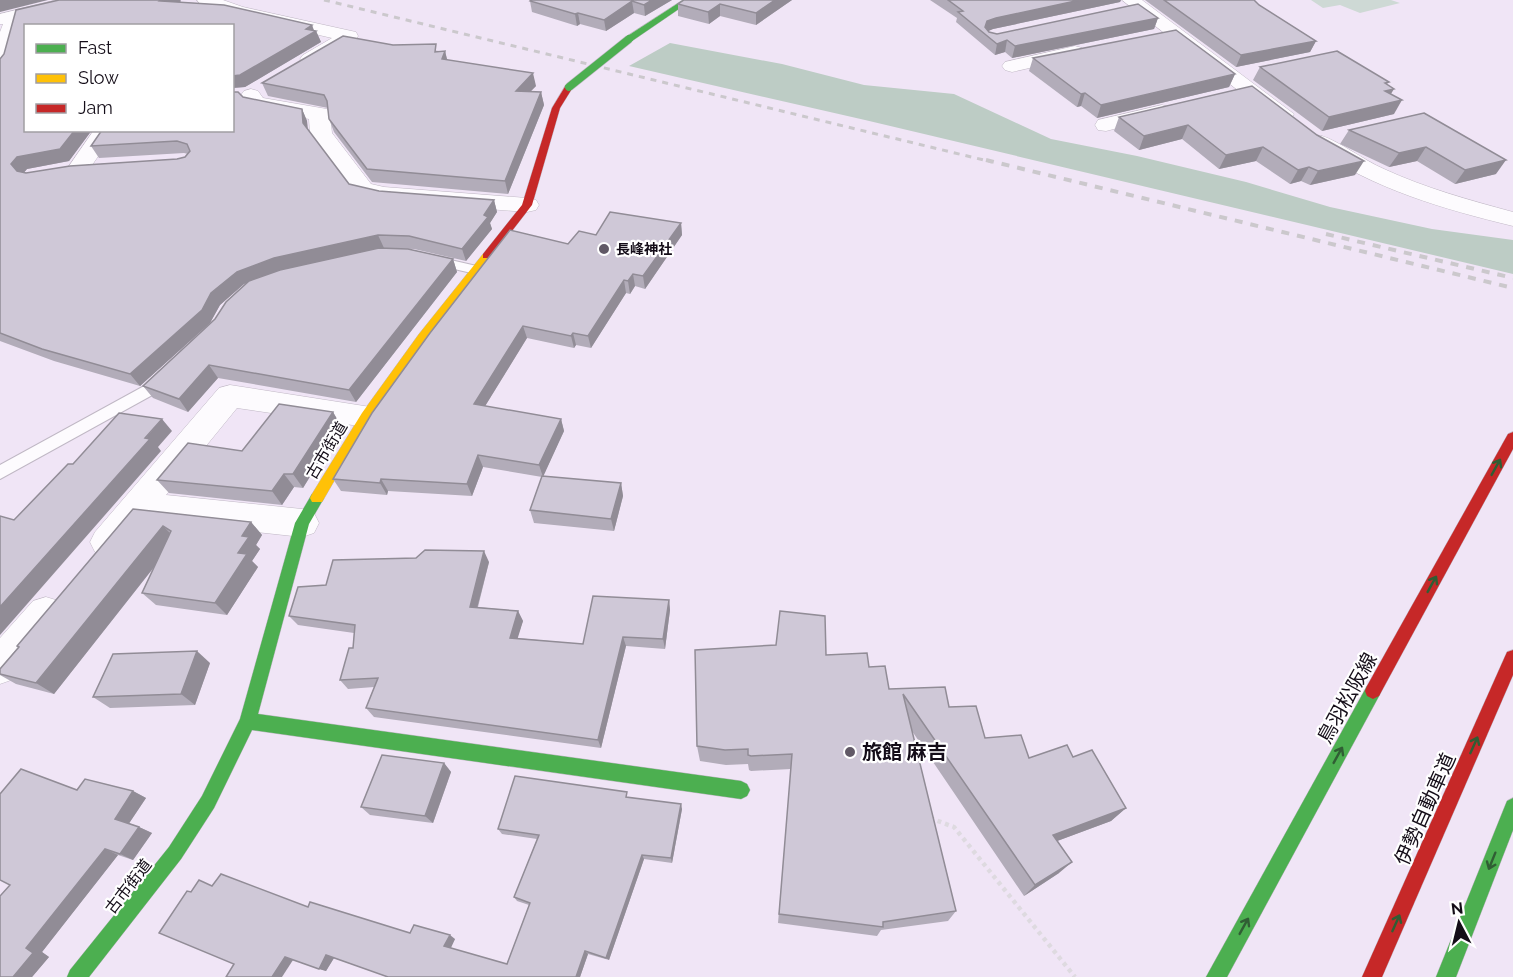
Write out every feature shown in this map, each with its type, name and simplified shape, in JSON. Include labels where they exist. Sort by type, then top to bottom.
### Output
[{"type":"main road","name":"古市街道","points":[[77,977],[175,853],[208,802],[248,721],[302,523],[366,416],[423,337],[528,205],[556,108],[569,87],[629,39],[688,0]]},
{"type":"main road","name":"鳥羽松阪線","points":[[1216,977],[1513,437]]},
{"type":"main road","name":"伊勢自動車道","points":[[1372,977],[1513,657]]},
{"type":"main road","points":[[248,721],[741,790]]},
{"type":"main road","points":[[1446,977],[1513,807]]},
{"type":"street","points":[[206,0],[238,11],[349,36],[290,71]]},
{"type":"street","points":[[24,50],[2,58],[7,18],[67,2]]},
{"type":"street","points":[[1130,6],[1174,34],[1230,86],[1252,81],[1309,134],[1348,160],[1443,200],[1513,219]]},
{"type":"street","points":[[1149,37],[1174,34]]},
{"type":"street","points":[[1012,66],[1092,49]]},
{"type":"street","points":[[252,91],[256,103],[319,114],[321,134],[363,189],[384,194],[528,205]]},
{"type":"street","points":[[1106,125],[1184,106]]},
{"type":"street","points":[[101,167],[67,170],[103,132]]},
{"type":"street","points":[[1309,134],[1349,133]]},
{"type":"street","points":[[85,568],[230,396],[366,416]]},
{"type":"street","points":[[139,506],[302,523]]},
{"type":"street","points":[[0,666],[62,595]]},
{"type":"lane","points":[[422,257],[476,270]]},
{"type":"lane","points":[[0,473],[151,389],[176,366]]},
{"type":"path","points":[[923,816],[954,827],[1075,977]]},
{"type":"shaded area","points":[[1311,0],[1391,0],[1400,3],[1360,13],[1340,5],[1323,8]]},
{"type":"shaded area","points":[[670,43],[782,64],[864,85],[954,94],[1051,139],[1137,156],[1246,182],[1330,207],[1432,229],[1513,240],[1513,274],[629,66]]},
{"type":"building","points":[[59,0],[162,0],[160,1],[224,5],[312,25],[306,29],[316,31],[240,75],[234,76],[234,24],[24,24],[24,132],[73,132],[60,149],[17,157],[11,164],[17,171],[26,173],[70,166],[185,157],[190,151],[187,144],[177,141],[91,146],[101,132],[234,132],[234,92],[238,92],[243,97],[302,109],[303,123],[349,184],[379,191],[494,200],[484,215],[488,217],[462,249],[409,236],[378,235],[274,258],[237,272],[211,293],[202,310],[130,374],[42,349],[0,333],[0,59],[4,54],[16,10]]},
{"type":"building","points":[[531,0],[652,0],[644,5],[632,1],[604,20],[575,14]]},
{"type":"building","points":[[684,0],[775,0],[756,13],[720,4],[708,12],[678,4]]},
{"type":"building","points":[[948,0],[1080,0],[987,21],[985,27],[989,32],[997,34],[1138,4],[1158,18],[1015,46],[1007,40],[997,44],[958,12],[963,11]]},
{"type":"building","points":[[1164,0],[1254,0],[1316,41],[1241,55]]},
{"type":"building","points":[[1176,30],[1235,74],[1101,105],[1085,93],[1081,94],[1033,58]]},
{"type":"building","points":[[343,36],[393,45],[436,44],[435,52],[445,51],[442,59],[533,73],[516,91],[541,92],[505,181],[367,169],[329,119],[324,95],[262,83]]},
{"type":"building","points":[[1337,51],[1389,82],[1385,83],[1394,89],[1385,91],[1402,100],[1329,117],[1260,67]]},
{"type":"building","points":[[1252,86],[1317,135],[1364,161],[1318,171],[1309,167],[1298,170],[1263,147],[1226,155],[1188,125],[1144,136],[1119,117]]},
{"type":"building","points":[[1424,113],[1506,160],[1465,170],[1426,147],[1399,153],[1349,130]]},
{"type":"building","points":[[610,212],[681,223],[643,276],[633,274],[628,281],[624,280],[588,336],[573,333],[571,336],[523,326],[474,404],[561,419],[539,465],[478,455],[467,484],[381,479],[380,483],[333,479],[372,413],[430,333],[510,230],[568,244],[579,231],[596,235]]},
{"type":"building","points":[[379,248],[408,249],[453,259],[349,390],[209,365],[179,399],[143,386],[215,319],[226,302],[249,281],[280,270]]},
{"type":"building","points":[[279,404],[333,412],[293,474],[284,474],[272,491],[157,480],[188,443],[242,451]]},
{"type":"building","points":[[119,413],[162,419],[145,438],[150,439],[0,607],[0,516],[14,520],[68,464],[73,464]]},
{"type":"building","points":[[542,476],[621,483],[611,519],[530,510]]},
{"type":"building","points":[[133,509],[251,522],[242,536],[249,537],[238,553],[247,554],[215,603],[142,593],[171,531],[163,526],[36,683],[0,674],[0,669],[19,647],[17,646]]},
{"type":"building","points":[[425,550],[484,551],[470,607],[518,611],[510,638],[583,644],[593,596],[669,600],[663,639],[623,637],[598,740],[366,708],[378,678],[340,680],[349,648],[353,648],[355,625],[289,616],[298,587],[326,585],[333,560],[416,558]]},
{"type":"building","points":[[780,611],[825,616],[826,655],[867,653],[869,667],[885,666],[889,689],[945,687],[949,707],[976,706],[985,738],[1021,735],[1029,758],[1067,745],[1073,757],[1092,750],[1126,808],[1053,835],[1072,862],[1035,885],[903,694],[956,911],[883,922],[883,927],[779,914],[792,754],[751,756],[748,755],[748,749],[725,750],[697,746],[695,650],[776,645]]},
{"type":"building","points":[[197,651],[181,694],[93,697],[113,654]]},
{"type":"building","points":[[382,755],[444,763],[425,816],[361,807]]},
{"type":"building","points":[[21,769],[77,790],[85,779],[133,791],[115,819],[139,827],[120,854],[105,849],[26,948],[33,953],[13,977],[0,977],[0,896],[10,885],[0,880],[0,794]]},
{"type":"building","points":[[515,776],[627,792],[626,797],[681,804],[671,858],[642,855],[606,958],[585,951],[576,977],[388,977],[326,955],[319,969],[285,957],[272,977],[226,977],[234,964],[159,933],[187,891],[191,892],[199,880],[212,886],[221,874],[308,907],[310,902],[410,933],[414,925],[450,935],[444,946],[507,964],[530,903],[514,897],[539,835],[498,829]]},
{"type":"railway","points":[[324,0],[992,162]]},
{"type":"railway","points":[[986,160],[1513,288]]},
{"type":"railway","points":[[1326,234],[1513,278]]},
{"type":"traffic: fast","points":[[629,39],[688,0]]},
{"type":"traffic: fast","points":[[569,87],[629,39]]},
{"type":"traffic: fast","points":[[77,977],[175,853],[208,802],[248,721],[302,523],[317,498]]},
{"type":"traffic: fast","points":[[1216,977],[1373,691]]},
{"type":"traffic: fast","points":[[248,721],[741,790]]},
{"type":"traffic: fast","points":[[1446,977],[1513,807]]},
{"type":"traffic: slow","points":[[317,498],[366,416],[423,337],[487,256]]},
{"type":"traffic: jam","points":[[487,256],[527,205],[556,108],[569,87]]},
{"type":"traffic: jam","points":[[1373,691],[1513,437]]},
{"type":"traffic: jam","points":[[1372,977],[1513,657]]},
{"type":"place","name":"長峰神社","points":[[604,249]]},
{"type":"place","name":"旅館 麻吉","points":[[850,752]]}]
